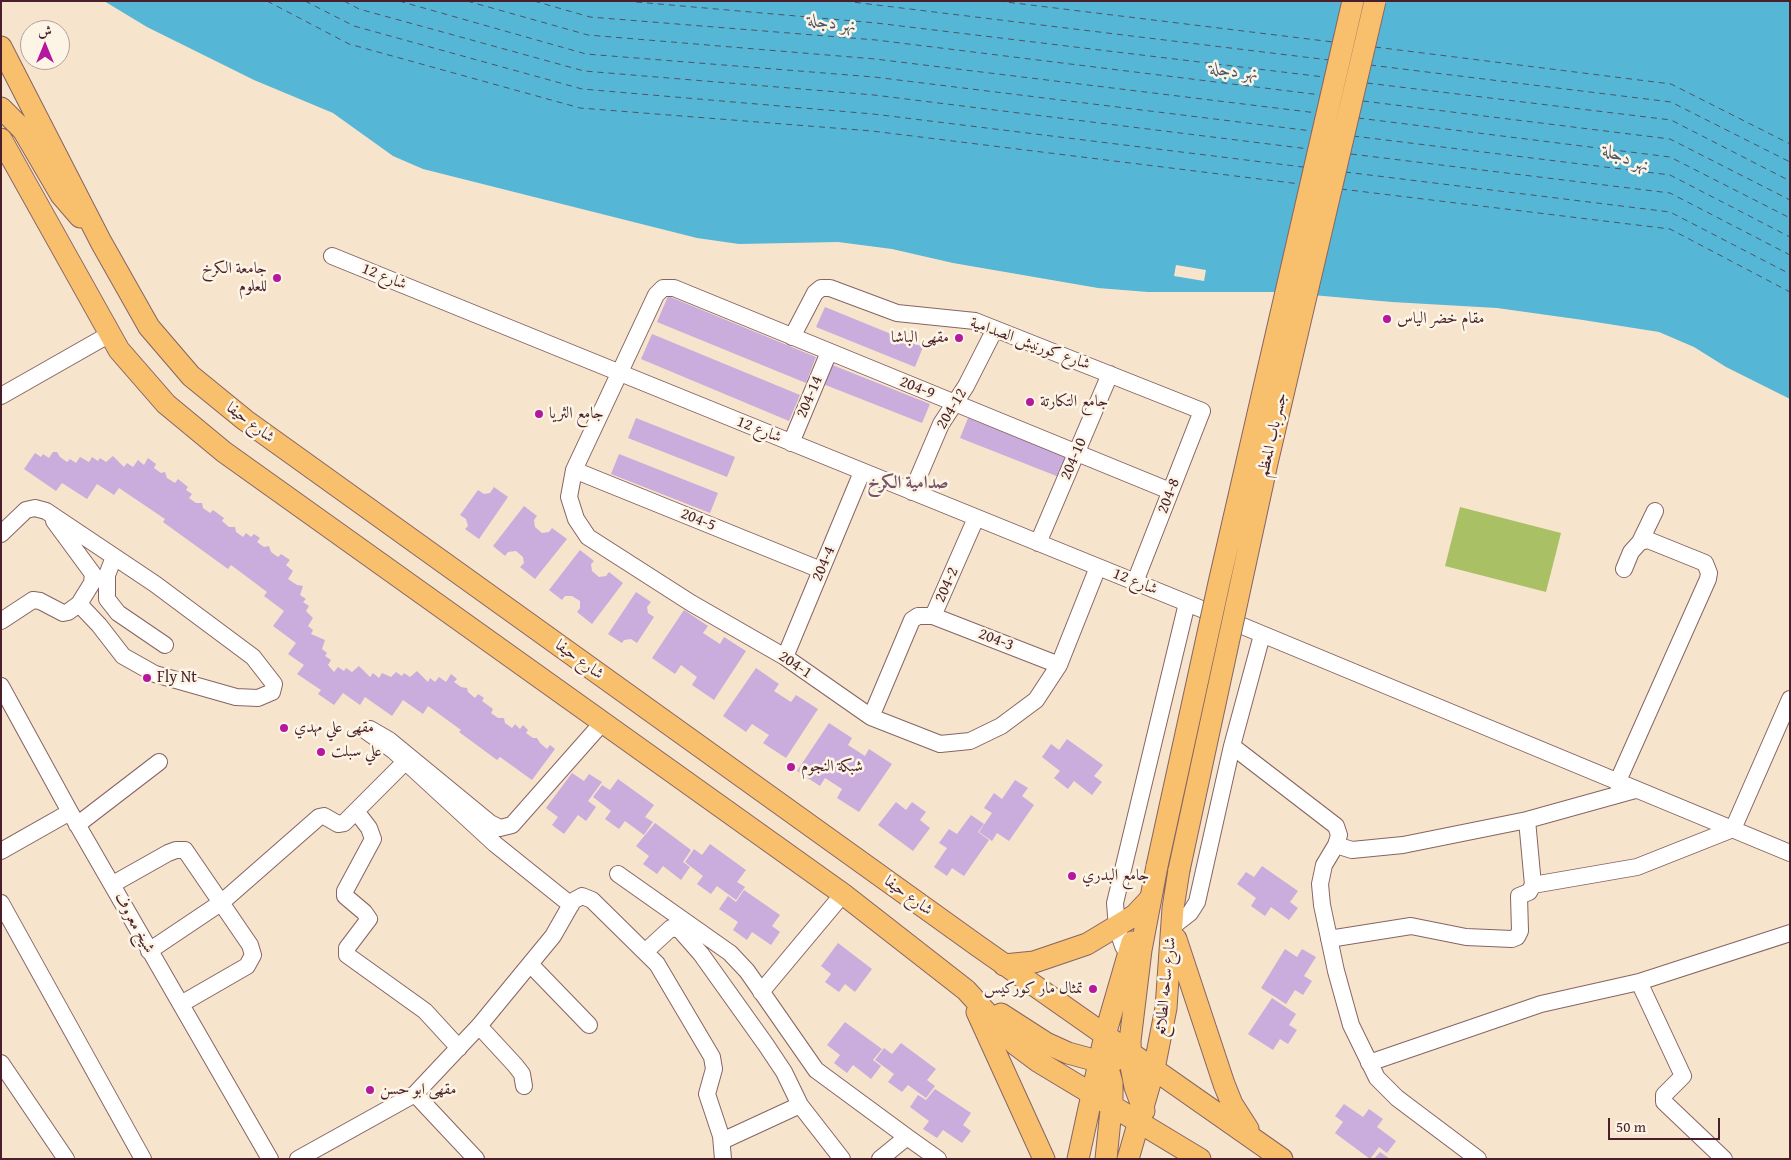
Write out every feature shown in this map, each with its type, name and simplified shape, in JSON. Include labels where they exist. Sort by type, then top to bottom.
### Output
[{"type":"main road","name":"جسر باب المعظم","points":[[1133,961],[1157,866],[1219,583],[1353,1]]},
{"type":"main road","name":"جسر باب المعظم","points":[[1179,870],[1267,463],[1375,1]]},
{"type":"main road","name":"شارع حيفا","points":[[3,49],[8,82],[149,327],[191,376],[245,420],[1080,1018],[1103,1051],[1138,1059],[1282,1159]]},
{"type":"main road","points":[[1,108],[23,130],[60,195],[101,242]]},
{"type":"main road","points":[[1,139],[119,350],[166,404],[224,452],[843,894],[966,990],[1021,1029],[1068,1053],[1103,1051]]},
{"type":"main road","name":"شارع ساحه الطلائع","points":[[1128,1159],[1142,1106],[1138,1059],[1161,1041],[1166,1008],[1172,928],[1179,870]]},
{"type":"main road","points":[[1004,965],[1034,962],[1061,955],[1087,944],[1116,928],[1135,914],[1149,900]]},
{"type":"main road","points":[[1172,928],[1232,1104],[1240,1120],[1259,1143]]},
{"type":"main road","points":[[1106,1159],[1103,1051],[1133,961]]},
{"type":"main road","points":[[1133,961],[1138,1059]]},
{"type":"main road","points":[[966,990],[1015,1044],[1039,1062],[1105,1101],[1142,1106],[1174,1097],[1209,1108]]},
{"type":"main road","points":[[966,990],[1019,1100],[1044,1159]]},
{"type":"main road","points":[[1078,1159],[1087,1118],[1105,1101]]},
{"type":"main road","points":[[1142,1106],[1166,1138],[1200,1159]]},
{"type":"street","name":"شارع 12","points":[[332,256],[1187,603],[1790,854]]},
{"type":"street","name":"204-1","points":[[663,288],[656,295],[574,470],[569,498],[576,519],[588,537],[691,603],[785,657],[871,718],[940,744],[970,741],[1001,726],[1036,700],[1059,665],[1098,567]]},
{"type":"street","name":"204-9","points":[[663,288],[674,288],[1170,492]]},
{"type":"street","name":"شارع كورنيش الصدامية","points":[[792,336],[815,294],[822,288],[830,288],[897,313],[974,321],[1202,410]]},
{"type":"street","name":"204-12","points":[[912,492],[941,424],[953,403],[966,386],[995,329]]},
{"type":"street","points":[[1,396],[110,334]]},
{"type":"street","name":"204-14","points":[[791,443],[829,352]]},
{"type":"street","name":"204-10","points":[[1038,543],[1110,374]]},
{"type":"street","name":"204-8","points":[[1135,582],[1202,410]]},
{"type":"street","name":"204-5","points":[[574,470],[821,570]]},
{"type":"street","name":"204-4","points":[[785,657],[862,472]]},
{"type":"street","points":[[1,534],[26,510],[35,508],[46,511],[114,556],[253,657],[274,684],[272,692],[258,698],[236,697],[155,674],[123,656],[100,624],[79,604]]},
{"type":"street","points":[[1,621],[33,600],[40,601],[63,613],[68,612],[79,604],[92,583],[93,574],[46,511]]},
{"type":"street","points":[[1624,569],[1631,552],[1640,542],[1655,511]]},
{"type":"street","name":"204-2","points":[[871,718],[912,620],[918,616],[933,616],[976,518]]},
{"type":"street","points":[[1617,783],[1709,573],[1705,564],[1687,554],[1648,540],[1640,542]]},
{"type":"street","points":[[114,556],[107,575],[107,599],[118,613],[165,646]]},
{"type":"street","points":[[1133,961],[1116,928],[1115,902],[1187,603]]},
{"type":"street","name":"204-3","points":[[933,616],[1059,665]]},
{"type":"street","points":[[1172,928],[1190,912],[1197,902],[1232,746],[1262,635]]},
{"type":"street","name":"شیخ معروف","points":[[1,686],[149,951],[270,1159]]},
{"type":"street","points":[[1533,885],[1637,867],[1733,829],[1790,699]]},
{"type":"street","points":[[571,905],[496,844],[394,751],[373,738],[367,730],[370,729],[389,740],[490,823],[500,828],[512,825],[602,722]]},
{"type":"street","points":[[1232,746],[1336,826],[1339,835],[1336,845],[1324,865],[1320,884],[1329,939],[1351,1025],[1378,1078],[1397,1098],[1478,1159]]},
{"type":"street","points":[[1,851],[74,818],[160,762]]},
{"type":"street","points":[[149,951],[222,902],[319,817],[324,816],[341,824],[405,762]]},
{"type":"street","points":[[1336,845],[1352,850],[1403,845],[1527,820],[1635,790]]},
{"type":"street","points":[[356,811],[373,834],[373,838],[344,896],[364,912],[368,920],[347,948],[347,955],[425,1011],[459,1048]]},
{"type":"street","points":[[1329,939],[1411,926],[1466,937],[1512,939],[1517,937],[1520,931],[1519,896],[1530,892],[1533,885],[1527,820]]},
{"type":"street","points":[[113,884],[168,853],[176,850],[185,850],[250,945],[252,955],[247,966],[181,1004]]},
{"type":"street","points":[[618,874],[730,953],[747,971],[816,1070],[938,1159]]},
{"type":"street","points":[[761,992],[843,894]]},
{"type":"street","points":[[298,1159],[415,1094],[479,1026],[553,936],[571,905],[578,897],[588,897],[646,951],[665,976],[685,1014],[715,1063],[707,1094],[722,1142],[723,1159]]},
{"type":"street","points":[[1,902],[143,1159]]},
{"type":"street","points":[[646,951],[671,928],[680,930],[701,954],[766,1045],[784,1072],[800,1105],[842,1159]]},
{"type":"street","points":[[1369,1063],[1541,1004],[1639,982],[1790,933]]},
{"type":"street","points":[[530,964],[589,1025]]},
{"type":"street","points":[[1639,982],[1683,1076],[1664,1095],[1664,1102],[1724,1159]]},
{"type":"street","points":[[479,1026],[522,1074],[524,1086]]},
{"type":"street","points":[[1,1063],[66,1159]]},
{"type":"street","points":[[415,1094],[476,1159]]},
{"type":"street","points":[[722,1142],[800,1105]]},
{"type":"street","points":[[880,1159],[907,1137]]},
{"type":"green space","points":[[1460,507],[1561,533],[1546,592],[1445,566]]},
{"type":"water","name":"نهر دجلة","points":[[104,1],[1790,1],[1790,399],[1726,367],[1694,347],[1659,332],[1583,320],[1497,308],[1392,302],[1278,292],[1148,292],[1098,288],[953,263],[892,249],[838,242],[739,244],[697,238],[423,169],[393,156],[333,113],[254,80],[147,27]]},
{"type":"pier","points":[[1176,265],[1206,270],[1204,281],[1174,276]]},
{"type":"building","points":[[668,296],[816,357],[806,383],[657,322]]},
{"type":"building","points":[[825,307],[923,347],[915,367],[816,327]]},
{"type":"building","points":[[652,334],[800,395],[789,421],[641,359]]},
{"type":"building","points":[[830,364],[930,404],[922,423],[823,384]]},
{"type":"building","points":[[636,418],[735,457],[727,477],[628,438]]},
{"type":"building","points":[[968,418],[1067,457],[1059,477],[960,438]]},
{"type":"building","points":[[53,452],[57,452],[67,462],[70,459],[76,463],[80,457],[89,462],[92,457],[98,461],[100,458],[106,462],[113,456],[124,467],[127,463],[133,467],[138,460],[144,465],[148,458],[156,464],[154,468],[161,473],[165,472],[167,478],[175,483],[178,479],[188,487],[186,490],[192,494],[189,498],[196,503],[202,503],[203,508],[210,513],[213,510],[224,518],[222,521],[229,527],[235,527],[236,532],[243,537],[246,533],[251,537],[254,534],[260,538],[257,542],[264,547],[269,546],[271,552],[278,557],[281,554],[290,560],[286,565],[293,571],[288,579],[297,585],[303,586],[300,595],[306,599],[303,602],[309,606],[306,611],[313,618],[308,626],[313,630],[311,634],[325,640],[322,649],[327,653],[325,656],[331,660],[328,665],[334,672],[338,667],[344,671],[346,668],[352,672],[359,666],[370,677],[373,673],[379,678],[382,673],[391,677],[396,672],[402,676],[404,673],[410,677],[417,671],[428,682],[430,678],[435,682],[439,677],[446,682],[451,674],[457,679],[454,682],[461,687],[467,688],[468,692],[475,698],[478,694],[484,698],[482,701],[493,709],[491,713],[498,718],[504,718],[505,723],[512,728],[515,724],[520,729],[523,725],[528,730],[526,733],[533,738],[537,738],[547,749],[550,745],[555,749],[532,780],[500,757],[497,760],[428,706],[423,714],[403,700],[392,716],[365,697],[360,705],[343,693],[334,705],[318,694],[321,690],[297,674],[304,665],[288,654],[296,643],[273,626],[284,611],[264,596],[267,592],[231,565],[228,569],[163,522],[165,519],[119,488],[114,495],[97,484],[87,499],[62,483],[56,491],[24,469],[35,453],[41,457],[43,454],[49,458]]},
{"type":"building","points":[[619,454],[718,493],[710,513],[611,474]]},
{"type":"building","points":[[494,487],[508,497],[479,539],[465,529],[468,526],[466,519],[460,515],[478,490],[484,494],[490,493]]},
{"type":"building","points":[[524,506],[537,516],[534,520],[535,527],[542,533],[549,532],[552,528],[567,539],[535,579],[520,567],[524,563],[523,557],[516,551],[508,552],[505,556],[493,546]]},
{"type":"building","points":[[580,550],[594,561],[591,564],[592,571],[599,577],[606,576],[609,572],[623,583],[592,624],[577,612],[580,608],[580,601],[572,596],[565,596],[562,600],[549,590]]},
{"type":"building","points":[[636,592],[651,602],[647,607],[648,613],[654,617],[637,643],[631,639],[624,640],[622,643],[608,634]]},
{"type":"building","points":[[684,610],[708,626],[703,633],[720,644],[724,637],[746,651],[714,700],[692,685],[697,677],[681,665],[675,674],[652,658]]},
{"type":"building","points":[[756,668],[779,684],[774,691],[791,702],[796,695],[818,709],[786,758],[763,743],[769,735],[752,724],[746,732],[723,716]]},
{"type":"building","points":[[829,723],[852,738],[848,745],[865,756],[869,749],[892,764],[859,812],[837,798],[842,789],[825,778],[820,786],[797,771]]},
{"type":"building","points":[[1067,739],[1103,765],[1094,776],[1102,782],[1092,795],[1074,781],[1068,789],[1054,778],[1060,771],[1042,757],[1051,744],[1059,750]]},
{"type":"building","points":[[572,773],[584,781],[589,774],[602,782],[588,801],[596,807],[586,821],[578,815],[564,834],[552,825],[558,817],[546,808]]},
{"type":"building","points":[[618,779],[654,805],[645,817],[653,822],[644,835],[625,821],[619,829],[605,819],[611,811],[593,797],[602,785],[610,790]]},
{"type":"building","points":[[1015,780],[1028,788],[1022,796],[1034,805],[1009,841],[997,833],[992,841],[979,832],[992,813],[984,808],[994,793],[1002,799]]},
{"type":"building","points":[[896,802],[906,810],[912,802],[926,812],[920,820],[930,828],[913,851],[878,825]]},
{"type":"building","points":[[971,815],[984,824],[978,832],[989,840],[964,876],[952,868],[947,876],[934,867],[947,848],[939,843],[949,829],[957,834]]},
{"type":"building","points":[[655,823],[691,850],[683,862],[690,867],[681,880],[663,866],[657,874],[643,864],[649,856],[636,846]]},
{"type":"building","points":[[710,844],[746,870],[737,882],[745,887],[736,900],[717,886],[711,894],[697,884],[703,876],[685,862],[694,849],[702,855]]},
{"type":"building","points":[[1262,866],[1298,891],[1290,902],[1298,908],[1289,920],[1271,907],[1265,916],[1251,906],[1256,898],[1237,884],[1246,872],[1254,877]]},
{"type":"building","points":[[744,890],[780,915],[772,926],[780,932],[771,945],[752,932],[747,940],[733,930],[738,922],[719,909],[728,896],[736,902]]},
{"type":"building","points":[[838,943],[872,969],[855,992],[845,984],[839,992],[825,982],[831,974],[821,966]]},
{"type":"building","points":[[1285,949],[1297,957],[1302,949],[1316,957],[1304,976],[1312,981],[1303,995],[1295,990],[1286,1004],[1261,988]]},
{"type":"building","points":[[1272,998],[1296,1014],[1289,1025],[1297,1030],[1288,1044],[1280,1039],[1273,1050],[1248,1034]]},
{"type":"building","points":[[845,1022],[882,1049],[873,1060],[881,1066],[871,1079],[853,1065],[847,1073],[834,1063],[840,1055],[827,1045]]},
{"type":"building","points":[[901,1043],[936,1069],[927,1080],[935,1086],[926,1098],[908,1085],[902,1092],[888,1082],[894,1074],[875,1060],[884,1048],[892,1054]]},
{"type":"building","points":[[935,1089],[971,1113],[963,1125],[971,1131],[962,1143],[943,1130],[937,1138],[923,1129],[929,1121],[910,1107],[918,1095],[926,1100]]},
{"type":"building","points":[[1344,1104],[1363,1117],[1369,1109],[1383,1119],[1377,1127],[1396,1141],[1387,1153],[1379,1147],[1370,1159],[1335,1133],[1343,1122],[1335,1116]]},
{"type":"building","points":[[1380,1152],[1390,1159],[1374,1159]]},
{"type":"ferry route","points":[[267,1],[349,44],[580,108],[872,131],[1300,184]]},
{"type":"ferry route","points":[[305,1],[354,26],[582,89],[873,114],[1303,167]]},
{"type":"ferry route","points":[[344,1],[359,9],[584,71],[874,95],[1309,149]]},
{"type":"ferry route","points":[[399,1],[586,54],[874,77],[1312,131]]},
{"type":"ferry route","points":[[467,1],[588,35],[875,59],[1317,113]]},
{"type":"ferry route","points":[[534,1],[590,17],[876,40],[1321,95]]},
{"type":"ferry route","points":[[625,1],[876,23],[1324,77]]},
{"type":"ferry route","points":[[844,1],[1329,60]]},
{"type":"ferry route","points":[[998,1],[1333,42]]},
{"type":"ferry route","points":[[1375,47],[1671,84],[1790,144]]},
{"type":"ferry route","points":[[1370,65],[1671,102],[1790,162]]},
{"type":"ferry route","points":[[1367,83],[1671,120],[1790,181]]},
{"type":"ferry route","points":[[1363,101],[1670,139],[1790,200]]},
{"type":"ferry route","points":[[1358,118],[1670,157],[1790,218]]},
{"type":"ferry route","points":[[1353,136],[1670,175],[1790,237]]},
{"type":"ferry route","points":[[1351,154],[1670,193],[1790,255]]},
{"type":"ferry route","points":[[1345,172],[1670,212],[1790,274]]},
{"type":"ferry route","points":[[1341,189],[1670,229],[1790,292]]},
{"type":"place","name":"جامعة الكرخ للعلوم","points":[[277,278]]},
{"type":"place","name":"مقام خضر الياس","points":[[1387,319]]},
{"type":"place","name":"مقهى الباشا","points":[[959,338]]},
{"type":"place","name":"جامع التكارتة","points":[[1030,402]]},
{"type":"place","name":"جامع الثريا","points":[[539,414]]},
{"type":"place","name":"Fly Nt","points":[[147,678]]},
{"type":"place","name":"مقهى علي مهدي","points":[[284,728]]},
{"type":"place","name":"علي سبلت","points":[[321,752]]},
{"type":"place","name":"شبكة النجوم","points":[[791,767]]},
{"type":"place","name":"جامع البدري","points":[[1072,876]]},
{"type":"place","name":"تمثال مار كوركيس","points":[[1093,989]]},
{"type":"place","name":"مقهى ابو حسن","points":[[370,1090]]},
{"type":"district","name":"صدامية الكرخ","points":[[908,483]]}]
